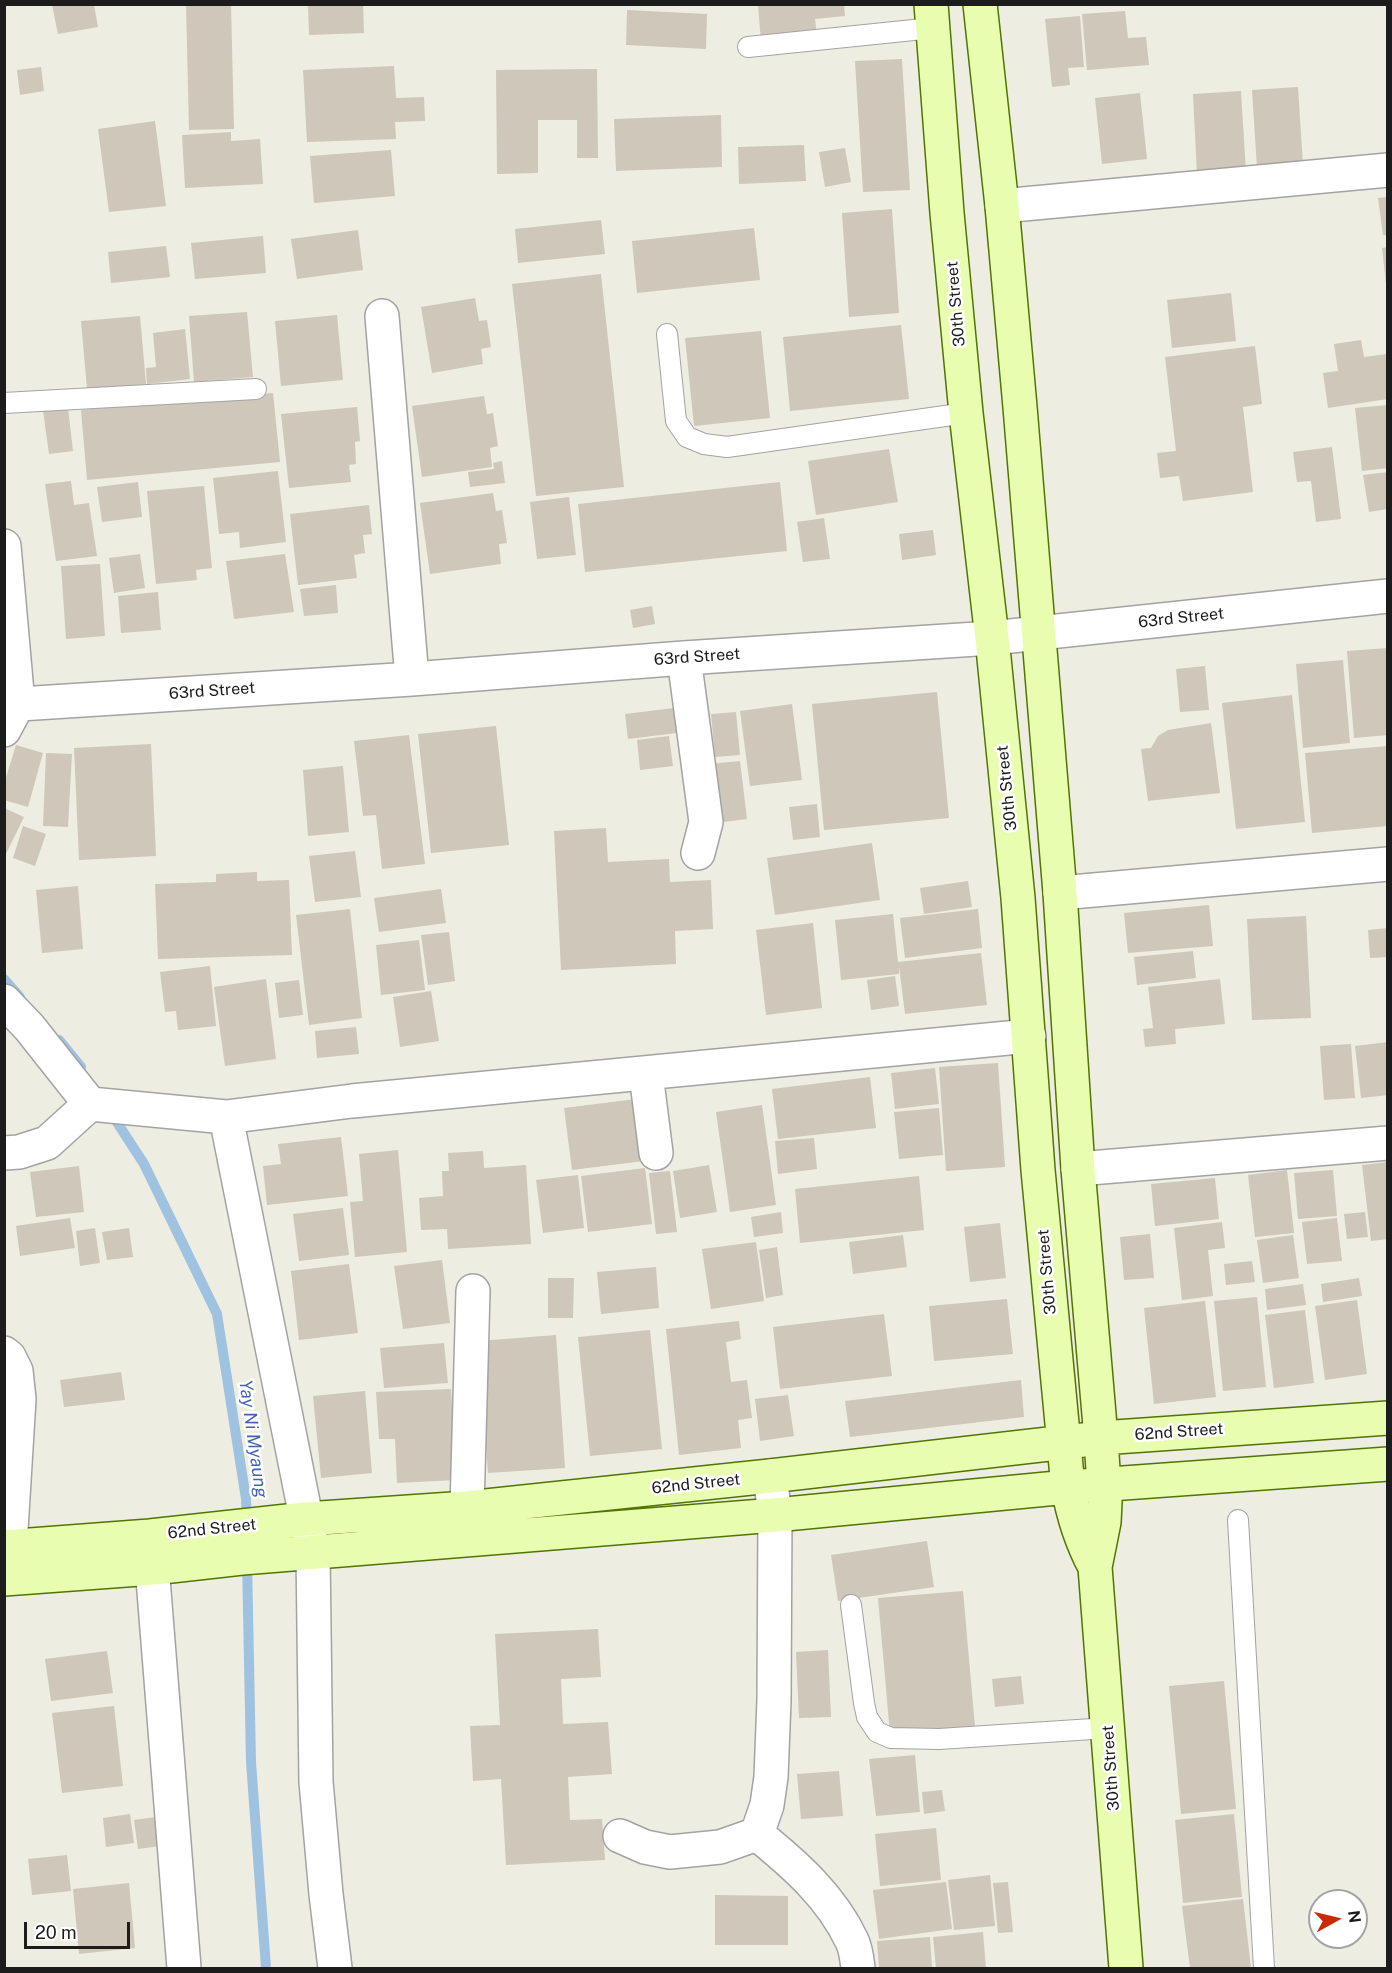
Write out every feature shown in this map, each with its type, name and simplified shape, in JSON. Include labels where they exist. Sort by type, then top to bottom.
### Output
[{"type":"main road","name":"30th Street","points":[[980,4],[1002,206],[1038,632],[1060,894],[1078,1169],[1101,1438],[1104,1522],[1095,1567],[1126,1968]]},
{"type":"main road","name":"30th Street","points":[[932,16],[947,213],[966,413],[992,638],[1018,898],[1038,1170],[1063,1441],[1071,1508],[1085,1548],[1095,1567]]},
{"type":"main road","name":"62nd Street","points":[[7,1546],[150,1536],[298,1520],[467,1508],[770,1476],[1063,1441],[1388,1418]]},
{"type":"main road","name":"62nd Street","points":[[4,1579],[775,1515],[1068,1487],[1388,1464]]},
{"type":"street","points":[[1002,206],[1388,170]]},
{"type":"street","points":[[382,316],[412,679]]},
{"type":"street","points":[[4,546],[9,713]]},
{"type":"street","name":"63rd Street","points":[[9,713],[684,658],[992,638],[1388,596]]},
{"type":"street","points":[[684,658],[706,822],[698,853]]},
{"type":"street","points":[[1060,894],[1388,864]]},
{"type":"street","points":[[4,1001],[17,1028],[95,1105],[226,1117],[352,1101],[1029,1036]]},
{"type":"street","points":[[646,1074],[656,1153]]},
{"type":"street","points":[[4,1154],[47,1143],[95,1105]]},
{"type":"street","points":[[226,1117],[298,1520],[316,1782],[335,1968]]},
{"type":"street","points":[[1078,1169],[1388,1143]]},
{"type":"street","points":[[467,1508],[473,1291]]},
{"type":"street","points":[[7,1546],[20,1399],[8,1365]]},
{"type":"street","points":[[757,1834],[766,1805],[771,1777],[774,1700],[775,1515],[770,1476]]},
{"type":"street","points":[[150,1536],[184,1968]]},
{"type":"street","points":[[620,1836],[645,1847],[670,1852],[720,1847],[757,1834]]},
{"type":"street","points":[[757,1834],[797,1866],[818,1889],[853,1943],[858,1968]]},
{"type":"lane","points":[[748,47],[932,16]]},
{"type":"lane","points":[[667,334],[676,421],[687,437],[704,444],[727,447],[966,413]]},
{"type":"lane","points":[[4,403],[256,388]]},
{"type":"lane","points":[[1238,1520],[1264,1968]]},
{"type":"lane","points":[[851,1605],[864,1703],[867,1717],[877,1732],[891,1738],[939,1738],[1108,1728]]},
{"type":"building","points":[[186,4],[231,4],[234,129],[189,130]]},
{"type":"building","points":[[308,4],[363,4],[364,33],[309,35]]},
{"type":"building","points":[[52,5],[94,5],[98,27],[58,34]]},
{"type":"building","points":[[758,5],[844,5],[845,16],[815,19],[817,36],[761,41]]},
{"type":"building","points":[[627,10],[707,14],[706,49],[626,45]]},
{"type":"building","points":[[1125,11],[1128,38],[1146,37],[1149,65],[1087,70],[1082,14]]},
{"type":"building","points":[[1080,16],[1084,67],[1068,68],[1070,85],[1052,87],[1045,19]]},
{"type":"building","points":[[902,59],[910,190],[863,192],[855,61]]},
{"type":"building","points":[[394,66],[396,98],[424,97],[425,121],[395,122],[396,139],[307,142],[303,70]]},
{"type":"building","points":[[41,67],[44,91],[20,95],[17,70]]},
{"type":"building","points":[[597,69],[598,158],[577,158],[577,120],[538,120],[538,173],[497,174],[496,70]]},
{"type":"building","points":[[1298,87],[1303,165],[1257,168],[1252,90]]},
{"type":"building","points":[[1241,91],[1246,172],[1197,175],[1193,94]]},
{"type":"building","points":[[1140,93],[1147,159],[1102,164],[1095,98]]},
{"type":"building","points":[[721,115],[722,167],[616,171],[614,119]]},
{"type":"building","points":[[155,121],[166,206],[109,212],[98,129]]},
{"type":"building","points":[[231,132],[231,141],[260,139],[263,184],[185,188],[182,135]]},
{"type":"building","points":[[804,145],[806,181],[739,184],[738,147]]},
{"type":"building","points":[[845,148],[851,182],[825,187],[819,152]]},
{"type":"building","points":[[391,150],[395,196],[314,203],[310,156]]},
{"type":"building","points":[[1388,197],[1388,235],[1383,235],[1378,198]]},
{"type":"building","points":[[892,209],[899,313],[849,317],[842,213]]},
{"type":"building","points":[[601,220],[605,254],[518,263],[515,229]]},
{"type":"building","points":[[754,228],[760,280],[637,293],[632,241]]},
{"type":"building","points":[[358,230],[363,270],[297,279],[291,239]]},
{"type":"building","points":[[263,236],[266,273],[195,279],[191,243]]},
{"type":"building","points":[[166,246],[170,277],[111,283],[108,252]]},
{"type":"building","points":[[1388,247],[1388,283],[1386,284],[1382,248]]},
{"type":"building","points":[[601,274],[624,487],[536,496],[512,284]]},
{"type":"building","points":[[1231,293],[1236,341],[1172,348],[1167,300]]},
{"type":"building","points":[[475,298],[479,321],[487,320],[491,347],[481,349],[483,364],[432,373],[421,307]]},
{"type":"building","points":[[247,312],[253,377],[194,382],[189,316]]},
{"type":"building","points":[[337,315],[343,380],[281,386],[275,321]]},
{"type":"building","points":[[140,316],[146,384],[87,389],[81,321]]},
{"type":"building","points":[[901,325],[909,399],[790,411],[783,337]]},
{"type":"building","points":[[185,329],[190,379],[147,384],[146,368],[156,367],[153,333]]},
{"type":"building","points":[[761,331],[770,418],[694,426],[685,338]]},
{"type":"building","points":[[1361,340],[1364,357],[1387,354],[1388,399],[1328,408],[1323,373],[1338,371],[1334,344]]},
{"type":"building","points":[[1255,346],[1262,404],[1243,407],[1253,492],[1183,501],[1179,476],[1160,478],[1157,453],[1176,451],[1165,357]]},
{"type":"building","points":[[273,393],[280,462],[87,480],[81,410]]},
{"type":"building","points":[[484,396],[487,414],[493,413],[498,446],[490,448],[492,467],[422,477],[412,406]]},
{"type":"building","points":[[1388,405],[1388,468],[1362,471],[1355,408]]},
{"type":"building","points":[[357,407],[360,441],[355,442],[356,464],[349,465],[351,482],[289,488],[281,414]]},
{"type":"building","points":[[68,408],[73,451],[49,454],[43,411]]},
{"type":"building","points":[[1332,447],[1341,519],[1316,522],[1311,481],[1297,482],[1293,452]]},
{"type":"building","points":[[889,449],[898,502],[816,515],[808,461]]},
{"type":"building","points":[[502,461],[505,483],[470,487],[468,472],[494,469],[493,463]]},
{"type":"building","points":[[278,471],[286,542],[240,548],[239,532],[219,534],[213,478]]},
{"type":"building","points":[[1388,472],[1388,509],[1369,512],[1363,475]]},
{"type":"building","points":[[71,481],[74,505],[89,503],[97,556],[56,561],[45,484]]},
{"type":"building","points":[[138,482],[142,517],[102,522],[97,487]]},
{"type":"building","points":[[780,482],[787,551],[585,572],[578,504]]},
{"type":"building","points":[[204,486],[212,568],[196,570],[197,580],[156,584],[147,491]]},
{"type":"building","points":[[493,493],[496,511],[502,510],[507,543],[499,544],[501,564],[430,574],[420,503]]},
{"type":"building","points":[[569,497],[576,555],[537,559],[530,502]]},
{"type":"building","points":[[369,505],[372,534],[363,535],[365,553],[354,555],[357,578],[298,585],[290,514]]},
{"type":"building","points":[[824,518],[830,559],[803,562],[797,522]]},
{"type":"building","points":[[933,530],[936,555],[902,560],[899,534]]},
{"type":"building","points":[[140,554],[145,588],[114,593],[109,558]]},
{"type":"building","points":[[285,554],[294,612],[234,619],[226,561]]},
{"type":"building","points":[[100,564],[105,636],[66,639],[61,566]]},
{"type":"building","points":[[336,585],[338,613],[304,616],[300,589]]},
{"type":"building","points":[[158,592],[161,630],[121,633],[118,596]]},
{"type":"building","points":[[652,606],[655,624],[633,628],[630,610]]},
{"type":"building","points":[[1388,648],[1388,735],[1354,738],[1347,651]]},
{"type":"building","points":[[1343,660],[1350,743],[1303,748],[1296,664]]},
{"type":"building","points":[[1205,666],[1209,710],[1180,712],[1176,669]]},
{"type":"building","points":[[937,692],[949,818],[824,830],[812,704]]},
{"type":"building","points":[[1292,695],[1305,822],[1236,829],[1222,703]]},
{"type":"building","points":[[792,704],[802,780],[750,786],[740,711]]},
{"type":"building","points":[[674,708],[677,733],[628,739],[625,714]]},
{"type":"building","points":[[736,712],[740,755],[715,757],[711,714]]},
{"type":"building","points":[[1211,723],[1220,793],[1148,801],[1141,749],[1151,748],[1158,736],[1168,730]]},
{"type":"building","points":[[496,726],[509,845],[431,853],[418,734]]},
{"type":"building","points":[[409,735],[425,864],[382,869],[376,815],[363,816],[354,741]]},
{"type":"building","points":[[669,736],[673,766],[640,770],[637,740]]},
{"type":"building","points":[[151,744],[156,856],[79,860],[74,748]]},
{"type":"building","points":[[16,745],[43,753],[28,807],[4,800],[4,784]]},
{"type":"building","points":[[1388,746],[1388,826],[1312,833],[1305,753]]},
{"type":"building","points":[[46,753],[72,754],[68,827],[43,826]]},
{"type":"building","points":[[740,761],[747,819],[716,823],[709,764]]},
{"type":"building","points":[[343,766],[349,832],[308,836],[303,770]]},
{"type":"building","points":[[817,804],[820,837],[793,840],[789,807]]},
{"type":"building","points":[[4,808],[24,817],[4,858]]},
{"type":"building","points":[[23,826],[46,834],[35,866],[13,858]]},
{"type":"building","points":[[606,828],[608,862],[669,859],[670,882],[711,880],[713,929],[675,931],[676,964],[561,970],[554,831]]},
{"type":"building","points":[[872,843],[880,900],[775,915],[767,858]]},
{"type":"building","points":[[355,851],[361,897],[315,902],[309,856]]},
{"type":"building","points":[[257,872],[257,881],[289,880],[292,955],[158,959],[155,884],[216,882],[216,874]]},
{"type":"building","points":[[968,881],[972,907],[924,914],[920,888]]},
{"type":"building","points":[[78,886],[83,949],[42,953],[36,890]]},
{"type":"building","points":[[441,889],[446,923],[379,932],[374,898]]},
{"type":"building","points":[[1209,905],[1213,946],[1128,953],[1124,913]]},
{"type":"building","points":[[350,909],[362,1018],[309,1025],[296,915]]},
{"type":"building","points":[[978,909],[982,948],[905,958],[900,918]]},
{"type":"building","points":[[893,914],[898,962],[981,953],[987,1005],[905,1014],[899,966],[899,974],[841,980],[835,920]]},
{"type":"building","points":[[1306,916],[1311,1018],[1252,1020],[1247,919]]},
{"type":"building","points":[[813,923],[822,1008],[766,1015],[756,930]]},
{"type":"building","points":[[1388,928],[1388,957],[1370,958],[1368,930]]},
{"type":"building","points":[[449,932],[455,981],[428,985],[421,935]]},
{"type":"building","points":[[419,940],[425,990],[381,995],[376,945]]},
{"type":"building","points":[[1193,951],[1196,978],[1137,985],[1134,957]]},
{"type":"building","points":[[210,966],[216,1026],[178,1030],[176,1011],[165,1012],[160,972]]},
{"type":"building","points":[[895,976],[899,1006],[871,1010],[867,980]]},
{"type":"building","points":[[266,979],[276,1059],[225,1066],[214,987]]},
{"type":"building","points":[[1220,979],[1225,1024],[1175,1029],[1176,1044],[1145,1047],[1143,1029],[1153,1028],[1148,987]]},
{"type":"building","points":[[299,980],[303,1015],[279,1018],[275,983]]},
{"type":"building","points":[[431,991],[439,1041],[400,1047],[393,997]]},
{"type":"building","points":[[356,1027],[359,1054],[317,1058],[315,1031]]},
{"type":"building","points":[[1388,1042],[1388,1095],[1361,1098],[1355,1046]]},
{"type":"building","points":[[1351,1044],[1355,1098],[1324,1100],[1320,1046]]},
{"type":"building","points":[[998,1063],[1005,1167],[946,1171],[939,1067]]},
{"type":"building","points":[[935,1068],[939,1104],[895,1109],[891,1073]]},
{"type":"building","points":[[870,1077],[876,1128],[778,1139],[772,1089]]},
{"type":"building","points":[[636,1099],[644,1161],[572,1170],[564,1108]]},
{"type":"building","points":[[762,1105],[776,1205],[730,1212],[716,1112]]},
{"type":"building","points":[[939,1108],[943,1155],[899,1159],[894,1112]]},
{"type":"building","points":[[341,1137],[348,1196],[267,1205],[263,1166],[281,1164],[278,1144]]},
{"type":"building","points":[[814,1138],[817,1169],[778,1174],[775,1141]]},
{"type":"building","points":[[398,1150],[407,1252],[355,1257],[350,1202],[363,1201],[359,1154]]},
{"type":"building","points":[[483,1151],[484,1168],[526,1165],[531,1244],[448,1249],[447,1229],[421,1230],[419,1198],[443,1196],[442,1171],[449,1171],[448,1153]]},
{"type":"building","points":[[1388,1162],[1388,1239],[1371,1241],[1362,1165]]},
{"type":"building","points":[[709,1165],[717,1212],[680,1218],[673,1171]]},
{"type":"building","points":[[79,1166],[84,1212],[36,1217],[30,1172]]},
{"type":"building","points":[[645,1168],[652,1224],[588,1232],[581,1176]]},
{"type":"building","points":[[1287,1170],[1294,1233],[1255,1237],[1248,1175]]},
{"type":"building","points":[[1333,1170],[1337,1216],[1298,1219],[1294,1173]]},
{"type":"building","points":[[670,1171],[677,1232],[656,1234],[649,1173]]},
{"type":"building","points":[[578,1175],[584,1228],[543,1233],[536,1180]]},
{"type":"building","points":[[919,1176],[924,1230],[800,1243],[795,1189]]},
{"type":"building","points":[[1215,1178],[1219,1219],[1155,1226],[1151,1184]]},
{"type":"building","points":[[343,1208],[349,1255],[299,1261],[293,1214]]},
{"type":"building","points":[[781,1212],[783,1233],[754,1237],[751,1217]]},
{"type":"building","points":[[1365,1212],[1368,1237],[1347,1239],[1344,1214]]},
{"type":"building","points":[[70,1218],[75,1248],[20,1256],[16,1226]]},
{"type":"building","points":[[1337,1218],[1342,1261],[1307,1264],[1302,1222]]},
{"type":"building","points":[[1222,1222],[1225,1248],[1208,1250],[1213,1296],[1182,1300],[1174,1228]]},
{"type":"building","points":[[1000,1223],[1006,1278],[970,1282],[964,1227]]},
{"type":"building","points":[[95,1228],[100,1263],[80,1266],[76,1231]]},
{"type":"building","points":[[129,1228],[133,1257],[107,1260],[102,1232]]},
{"type":"building","points":[[1150,1234],[1154,1278],[1124,1280],[1120,1237]]},
{"type":"building","points":[[903,1235],[907,1267],[853,1274],[849,1242]]},
{"type":"building","points":[[1293,1235],[1299,1278],[1263,1283],[1257,1240]]},
{"type":"building","points":[[756,1242],[764,1301],[711,1309],[702,1249]]},
{"type":"building","points":[[777,1247],[783,1295],[766,1298],[759,1250]]},
{"type":"building","points":[[442,1260],[450,1323],[403,1329],[394,1266]]},
{"type":"building","points":[[1252,1261],[1255,1282],[1226,1285],[1224,1264]]},
{"type":"building","points":[[349,1264],[358,1333],[299,1340],[291,1271]]},
{"type":"building","points":[[656,1267],[659,1308],[601,1314],[597,1272]]},
{"type":"building","points":[[548,1278],[574,1278],[573,1318],[548,1318]]},
{"type":"building","points":[[1359,1278],[1362,1296],[1323,1302],[1321,1284]]},
{"type":"building","points":[[1303,1284],[1306,1305],[1267,1310],[1265,1289]]},
{"type":"building","points":[[1257,1297],[1266,1387],[1223,1391],[1214,1301]]},
{"type":"building","points":[[1007,1299],[1013,1354],[934,1361],[929,1306]]},
{"type":"building","points":[[1357,1300],[1367,1374],[1325,1380],[1315,1306]]},
{"type":"building","points":[[1205,1301],[1216,1397],[1154,1404],[1144,1308]]},
{"type":"building","points":[[1305,1310],[1314,1383],[1274,1388],[1265,1315]]},
{"type":"building","points":[[884,1314],[892,1376],[780,1389],[773,1327]]},
{"type":"building","points":[[739,1321],[741,1339],[726,1342],[731,1382],[747,1380],[752,1418],[738,1420],[741,1448],[679,1455],[666,1329]]},
{"type":"building","points":[[650,1330],[662,1449],[590,1456],[578,1337]]},
{"type":"building","points":[[556,1335],[565,1468],[488,1473],[479,1341]]},
{"type":"building","points":[[444,1343],[448,1383],[384,1388],[380,1348]]},
{"type":"building","points":[[121,1372],[125,1400],[64,1407],[60,1380]]},
{"type":"building","points":[[1021,1380],[1024,1417],[850,1437],[845,1401]]},
{"type":"building","points":[[451,1389],[456,1480],[397,1483],[395,1439],[379,1439],[376,1392]]},
{"type":"building","points":[[365,1391],[372,1473],[321,1478],[313,1396]]},
{"type":"building","points":[[788,1395],[794,1436],[760,1441],[755,1399]]},
{"type":"building","points":[[927,1541],[934,1587],[838,1601],[831,1555]]},
{"type":"building","points":[[963,1591],[975,1727],[890,1734],[878,1598]]},
{"type":"building","points":[[598,1629],[601,1677],[561,1679],[563,1724],[608,1722],[612,1774],[568,1777],[570,1820],[602,1819],[605,1860],[506,1865],[501,1779],[473,1781],[470,1726],[500,1725],[495,1634]]},
{"type":"building","points":[[828,1650],[831,1717],[799,1718],[796,1652]]},
{"type":"building","points":[[107,1651],[113,1693],[51,1701],[45,1659]]},
{"type":"building","points":[[1021,1676],[1024,1704],[995,1707],[992,1679]]},
{"type":"building","points":[[1224,1681],[1236,1809],[1181,1814],[1169,1686]]},
{"type":"building","points":[[114,1706],[123,1786],[62,1793],[52,1713]]},
{"type":"building","points":[[915,1755],[920,1812],[876,1816],[869,1759]]},
{"type":"building","points":[[839,1771],[843,1816],[801,1819],[797,1774]]},
{"type":"building","points":[[942,1790],[945,1811],[924,1814],[922,1792]]},
{"type":"building","points":[[130,1814],[134,1843],[106,1847],[103,1818]]},
{"type":"building","points":[[1234,1814],[1242,1897],[1183,1903],[1175,1820]]},
{"type":"building","points":[[156,1817],[160,1846],[138,1849],[134,1820]]},
{"type":"building","points":[[936,1828],[941,1880],[880,1886],[875,1834]]},
{"type":"building","points":[[67,1855],[71,1891],[32,1895],[28,1859]]},
{"type":"building","points":[[990,1875],[995,1926],[954,1930],[948,1880]]},
{"type":"building","points":[[946,1882],[952,1929],[879,1939],[873,1890]]},
{"type":"building","points":[[1008,1882],[1013,1932],[998,1933],[993,1883]]},
{"type":"building","points":[[129,1883],[135,1948],[79,1954],[73,1889]]},
{"type":"building","points":[[715,1895],[788,1896],[788,1945],[715,1945]]},
{"type":"building","points":[[1243,1899],[1251,1968],[1190,1968],[1182,1906]]},
{"type":"building","points":[[983,1932],[986,1968],[936,1968],[933,1937]]},
{"type":"building","points":[[930,1937],[932,1968],[879,1968],[877,1941]]},
{"type":"waterway","name":"Yay Ni Myaung","points":[[4,979],[20,997]]},
{"type":"waterway","name":"Yay Ni Myaung","points":[[59,1040],[81,1067]]},
{"type":"waterway","name":"Yay Ni Myaung","points":[[111,1113],[144,1164],[217,1314],[246,1499],[247,1522]]},
{"type":"waterway","name":"Yay Ni Myaung","points":[[247,1561],[251,1762],[266,1968]]}]
